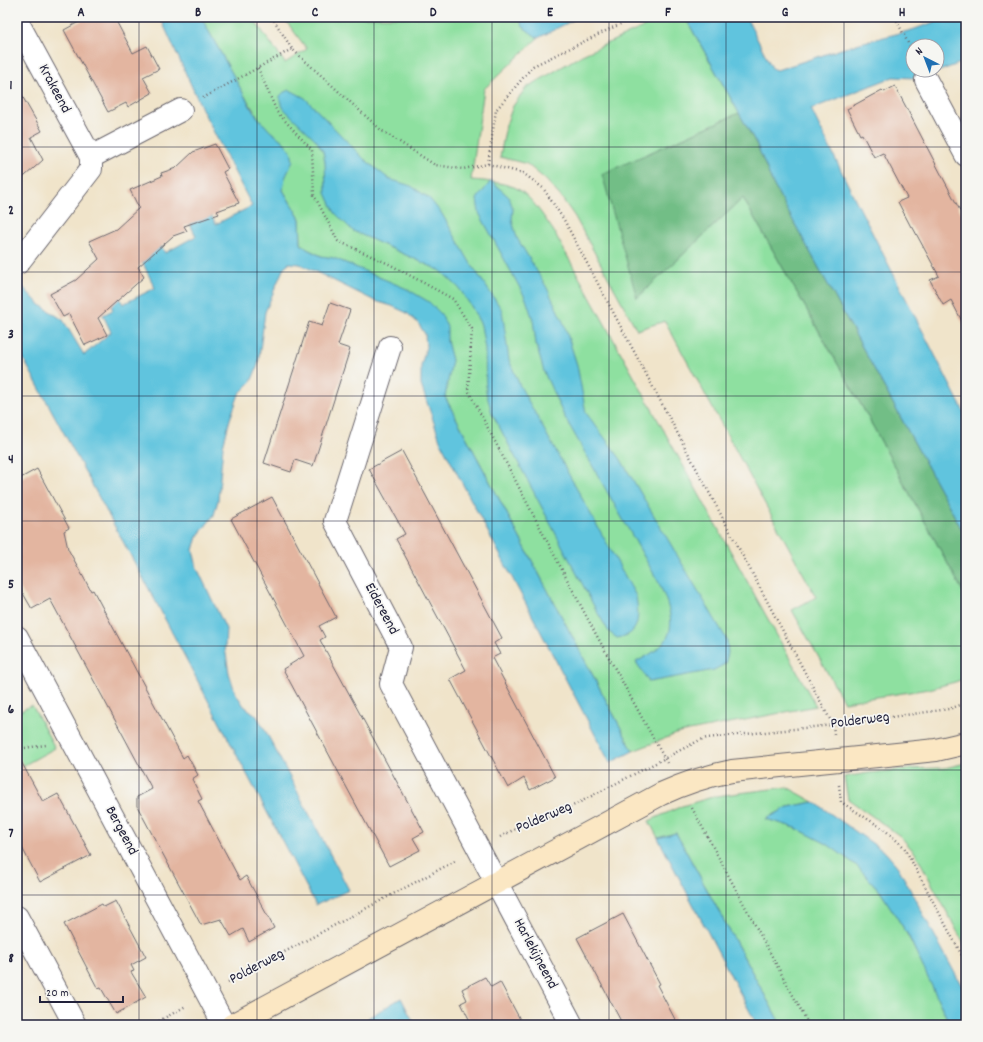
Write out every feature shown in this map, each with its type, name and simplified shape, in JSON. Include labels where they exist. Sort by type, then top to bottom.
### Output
[{"type":"street","name":"Krakeend","points":[[17,20],[91,157]]},
{"type":"street","points":[[926,80],[966,155]]},
{"type":"street","points":[[18,263],[91,169],[91,157],[190,105]]},
{"type":"street","name":"Eidereend","points":[[390,347],[334,521],[401,646],[391,684],[497,883]]},
{"type":"street","name":"Bergeend","points":[[17,637],[224,1025]]},
{"type":"street","points":[[232,1025],[661,794],[680,786],[709,775],[732,771],[936,750],[966,742]]},
{"type":"street","name":"Harlekijneend","points":[[497,883],[572,1025]]},
{"type":"street","points":[[17,917],[75,1025]]},
{"type":"path","points":[[272,17],[292,48],[381,130],[435,165],[463,169],[488,164],[523,173],[543,188],[564,220],[833,724],[841,802],[885,830],[904,847],[966,963]]},
{"type":"path","points":[[488,164],[496,110],[533,66],[635,17]]},
{"type":"path","points":[[896,18],[906,38]]},
{"type":"path","points":[[190,105],[292,48]]},
{"type":"path","points":[[258,68],[277,112],[312,150],[314,195],[338,241],[389,264],[453,299],[472,329],[468,390],[592,627],[709,837],[765,946],[809,1025]]},
{"type":"path","name":"Polderweg","points":[[152,1025],[207,993],[521,826],[557,814],[700,740],[949,709],[966,704]]},
{"type":"green space","points":[[201,17],[252,17],[285,63],[307,49],[283,17],[560,17],[484,89],[471,180],[503,184],[520,190],[536,206],[553,230],[816,706],[679,733],[633,751],[445,397],[447,340],[441,314],[307,249],[301,244],[300,219],[283,190],[258,117],[241,90]]},
{"type":"green space","points":[[665,17],[685,17],[739,113],[658,149],[637,298],[743,198],[864,410],[966,597],[966,678],[929,689],[844,702],[792,610],[816,597],[665,321],[637,330],[575,217],[561,197],[546,180],[527,164],[500,157],[506,125],[513,106],[526,88],[582,55]]},
{"type":"green space","points":[[739,113],[757,145],[773,184],[966,537],[966,597],[864,410],[743,198],[637,298],[602,174]]},
{"type":"green space","points":[[32,705],[55,748],[17,769],[17,713]]},
{"type":"green space","points":[[966,763],[966,948],[916,854],[900,836],[848,799],[844,777],[908,769],[945,768]]},
{"type":"green space","points":[[787,787],[814,802],[788,807],[766,819],[788,825],[828,844],[857,866],[873,883],[887,901],[911,941],[950,1025],[781,1025],[676,833],[658,838],[649,821],[682,806],[716,796]]},
{"type":"water","points":[[160,17],[201,17],[254,113],[270,131],[283,141],[291,151],[293,161],[285,178],[283,190],[300,219],[301,244],[307,249],[321,256],[334,258],[407,289],[429,302],[441,314],[447,327],[447,341],[452,360],[445,397],[633,751],[610,763],[441,443],[421,385],[421,366],[426,347],[425,334],[418,323],[407,313],[392,306],[375,301],[300,264],[289,263],[284,267],[265,312],[258,365],[251,382],[239,394],[230,419],[223,446],[218,500],[214,515],[197,537],[193,550],[197,568],[226,629],[225,648],[229,673],[235,692],[244,706],[256,715],[264,728],[349,890],[316,905],[156,602],[17,347],[17,281],[39,304],[63,320],[84,355],[111,332],[103,315],[113,310],[98,276],[103,272],[123,304],[155,288],[137,251],[149,224],[165,253],[196,236],[178,200],[198,191],[216,224],[252,206],[203,111]]},
{"type":"water","points":[[519,17],[579,17],[538,38],[523,27]]},
{"type":"water","points":[[685,17],[746,17],[772,68],[777,70],[860,43],[912,30],[948,17],[966,17],[966,61],[945,69],[945,38],[905,38],[905,78],[893,77],[811,109],[855,199],[966,416],[966,537],[773,184],[757,145]]},
{"type":"water","points":[[290,90],[305,98],[364,159],[389,179],[411,186],[429,198],[442,214],[471,264],[502,310],[509,360],[520,386],[636,596],[638,617],[637,623],[631,633],[617,638],[609,632],[492,413],[486,392],[485,349],[481,325],[471,306],[459,288],[441,271],[353,231],[335,213],[326,193],[325,162],[323,151],[316,140],[284,109],[280,101],[280,96],[284,92]]},
{"type":"water","points":[[491,181],[509,197],[513,209],[512,220],[517,238],[547,288],[564,324],[577,365],[586,413],[620,458],[727,640],[728,653],[725,664],[714,670],[649,682],[636,662],[656,650],[667,638],[671,622],[668,606],[659,583],[563,414],[544,372],[536,344],[533,320],[526,299],[479,213],[477,199]]},
{"type":"water","points":[[814,802],[886,853],[898,867],[966,994],[966,1025],[950,1025],[908,935],[880,891],[856,865],[827,844],[796,828],[766,819],[788,807]]},
{"type":"water","points":[[676,833],[781,1025],[757,1025],[658,838]]},
{"type":"water","points":[[401,998],[415,1025],[371,1025],[368,1018]]},
{"type":"building","points":[[88,17],[114,17],[133,53],[147,46],[159,69],[143,77],[152,93],[128,107],[126,103],[108,112],[64,30]]},
{"type":"building","points":[[895,86],[966,222],[966,329],[951,300],[943,305],[930,280],[939,276],[898,202],[907,198],[883,153],[874,157],[862,134],[860,135],[847,109],[882,90],[884,92]]},
{"type":"building","points":[[17,87],[42,131],[31,137],[43,160],[17,183]]},
{"type":"building","points":[[215,144],[228,169],[223,172],[239,203],[217,211],[219,214],[184,226],[187,231],[173,236],[138,267],[144,277],[98,318],[107,335],[85,345],[69,314],[63,317],[50,294],[76,280],[99,259],[89,241],[116,229],[139,208],[130,190],[162,176],[161,173],[176,168],[193,152]]},
{"type":"building","points":[[330,303],[350,310],[338,345],[350,349],[313,466],[295,460],[291,472],[264,463],[309,322],[322,326]]},
{"type":"building","points":[[402,451],[502,638],[494,643],[500,654],[492,658],[555,777],[530,790],[524,778],[508,788],[450,679],[466,670],[396,539],[405,534],[369,469]]},
{"type":"building","points":[[37,469],[69,528],[64,531],[68,549],[91,591],[93,590],[183,758],[187,755],[198,775],[192,779],[202,799],[198,801],[240,880],[246,876],[274,928],[249,942],[243,929],[231,936],[221,919],[201,925],[137,806],[137,797],[152,789],[50,599],[32,609],[17,583],[17,480]]},
{"type":"building","points":[[272,497],[336,617],[319,626],[325,637],[320,640],[424,832],[413,838],[420,850],[389,866],[283,669],[304,656],[231,519]]},
{"type":"building","points":[[17,754],[43,802],[58,794],[91,855],[40,882],[17,838]]},
{"type":"building","points":[[116,901],[146,957],[131,965],[134,971],[131,972],[146,997],[116,1014],[101,988],[98,989],[64,924],[102,904],[104,907]]},
{"type":"building","points":[[623,914],[660,984],[657,985],[678,1025],[623,1025],[577,938]]},
{"type":"building","points":[[485,977],[491,987],[500,982],[523,1025],[472,1025],[461,1003],[467,1000],[462,989]]}]
